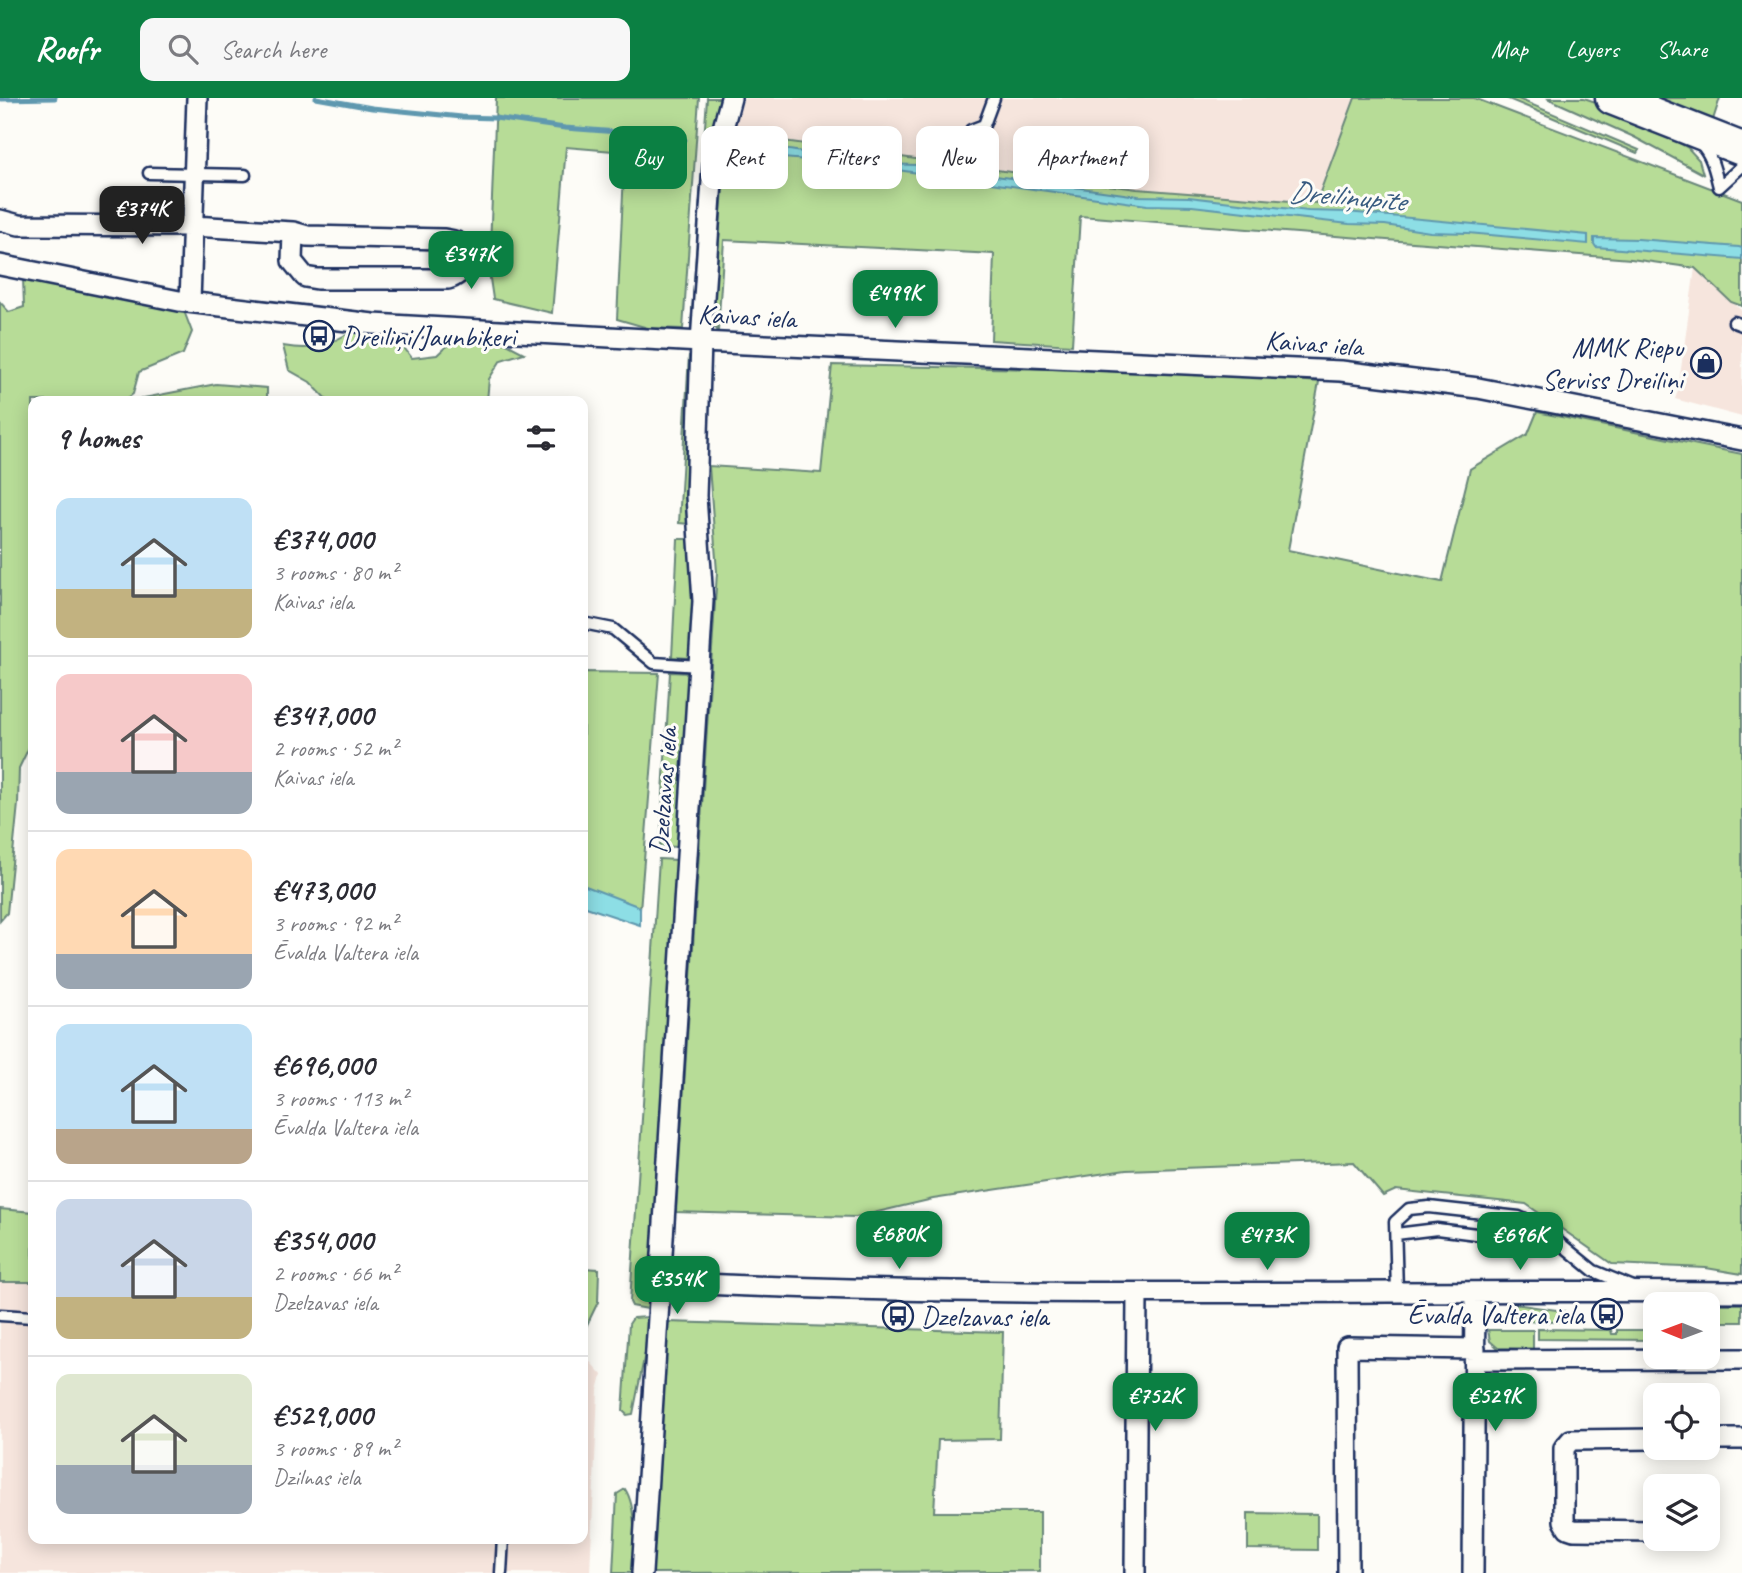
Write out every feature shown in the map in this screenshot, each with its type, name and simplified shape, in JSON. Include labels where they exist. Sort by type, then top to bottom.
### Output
[{"type":"main road","points":[[1612,98],[1742,149]]},
{"type":"street","points":[[190,302],[197,98]]},
{"type":"street","name":"Dzelzavas iela","points":[[642,1573],[703,601],[695,484],[701,342],[713,166],[731,98]]},
{"type":"street","points":[[0,220],[19,225],[193,226],[293,232],[307,236],[444,239],[461,244],[465,250],[466,263],[464,270],[457,277],[448,279],[305,277],[292,261],[293,232]]},
{"type":"street","name":"Kaivas iela","points":[[0,265],[190,302],[373,324],[701,342],[1341,370],[1478,388],[1742,440]]},
{"type":"street","points":[[659,1282],[958,1293],[1742,1292]]},
{"type":"street","points":[[1473,1573],[1475,1292]]},
{"type":"street","points":[[1135,1573],[1137,1293]]},
{"type":"street","points":[[1348,1573],[1347,1347],[1475,1354],[1742,1359]]},
{"type":"street","points":[[1643,1439],[1571,1440],[1564,1448],[1564,1521],[1568,1528],[1574,1530],[1643,1531]]},
{"type":"street","points":[[1720,1439],[1742,1439]]},
{"type":"lane","points":[[981,126],[994,98]]},
{"type":"lane","points":[[1679,124],[1706,149],[1714,165],[1719,187],[1742,166]]},
{"type":"lane","points":[[149,173],[245,175]]},
{"type":"lane","points":[[588,624],[613,629],[654,663],[699,666]]},
{"type":"lane","points":[[1396,1291],[1395,1222],[1409,1209],[1429,1207],[1519,1217],[1539,1226],[1594,1271],[1643,1291]]},
{"type":"lane","points":[[1396,1234],[1437,1229],[1563,1245]]},
{"type":"lane","points":[[0,1315],[28,1317]]},
{"type":"lane","points":[[502,1573],[503,1544]]},
{"type":"shaded area","points":[[744,98],[1355,98],[1316,203],[1137,189],[1149,189],[1149,126],[1013,126],[1013,172],[999,170],[999,126],[916,126],[916,159],[902,157],[902,126],[802,126],[802,144],[788,142],[788,126],[735,126]]},
{"type":"shaded area","points":[[1695,268],[1742,311],[1742,417],[1675,399]]},
{"type":"shaded area","points":[[0,1282],[28,1282],[28,1544],[588,1544],[588,1360],[602,1375],[598,1390],[590,1573],[0,1573]]},
{"type":"green space","points":[[496,98],[699,98],[683,329],[648,328],[617,319],[623,189],[687,189],[687,126],[609,126],[609,151],[566,147],[552,313],[493,299],[489,272]]},
{"type":"green space","points":[[707,98],[720,98],[713,126],[705,126]]},
{"type":"green space","points":[[1355,98],[1474,98],[1742,200],[1742,306],[1731,302],[1695,268],[1631,259],[1080,216],[1072,345],[991,340],[994,254],[724,240],[718,331],[712,324],[723,189],[788,189],[788,142],[802,144],[802,189],[902,189],[902,157],[916,159],[916,189],[999,189],[999,170],[1013,172],[1013,189],[1137,189],[1316,203]]},
{"type":"green space","points":[[1506,98],[1516,98],[1639,150],[1637,153]]},
{"type":"green space","points":[[1547,98],[1584,98],[1622,111],[1688,148],[1699,160],[1703,174],[1634,137]]},
{"type":"green space","points":[[1639,98],[1720,98],[1711,126]]},
{"type":"green space","points":[[701,184],[701,189],[704,189],[691,327]]},
{"type":"green space","points":[[23,278],[184,311],[192,332],[183,354],[139,372],[130,396],[28,396],[28,749],[19,768],[7,913],[0,921],[0,302],[9,312],[24,307]]},
{"type":"green space","points":[[352,331],[376,333],[398,340],[412,358],[437,355],[455,338],[503,342],[524,353],[501,360],[489,379],[487,396],[323,396],[310,382],[289,370],[283,346],[303,348],[334,341]]},
{"type":"green space","points":[[689,355],[692,363],[686,462],[689,524],[679,523]]},
{"type":"green space","points":[[832,365],[1198,372],[1319,382],[1288,550],[1442,582],[1470,469],[1528,434],[1537,412],[1742,454],[1742,1274],[1706,1268],[1612,1264],[1526,1204],[1396,1190],[1383,1196],[1354,1162],[1126,1170],[933,1199],[856,1217],[676,1212],[717,572],[709,466],[821,473]]},
{"type":"green space","points":[[216,384],[267,388],[267,396],[154,396]]},
{"type":"green space","points":[[678,539],[691,539],[694,607],[689,658],[672,657]]},
{"type":"green space","points":[[588,672],[659,673],[640,910],[588,889]]},
{"type":"green space","points":[[670,672],[690,673],[678,847],[660,846]]},
{"type":"green space","points":[[659,859],[677,860],[648,1309],[632,1306],[630,1302]]},
{"type":"green space","points":[[0,1209],[28,1212],[28,1282],[0,1282]]},
{"type":"green space","points":[[588,1268],[599,1269],[598,1302],[588,1323]]},
{"type":"green space","points":[[1515,1304],[1564,1311],[1560,1322],[1515,1321]]},
{"type":"green space","points":[[1720,1304],[1742,1304],[1742,1322],[1720,1322]]},
{"type":"green space","points":[[648,1317],[646,1348],[633,1414],[627,1415],[623,1411],[629,1324],[633,1318]]},
{"type":"green space","points":[[667,1322],[1003,1332],[1000,1439],[938,1440],[934,1512],[1040,1512],[1040,1571],[652,1573]]},
{"type":"green space","points":[[1538,1329],[1611,1330],[1612,1334],[1617,1334],[1617,1330],[1643,1330],[1643,1340],[1538,1339]]},
{"type":"green space","points":[[1488,1330],[1533,1330],[1533,1349],[1498,1348],[1490,1341]]},
{"type":"green space","points":[[625,1489],[633,1518],[632,1573],[613,1573],[617,1494]]},
{"type":"green space","points":[[1248,1513],[1317,1514],[1317,1550],[1248,1549]]},
{"type":"water","name":"Dreiliņupīte","points":[[788,150],[802,152],[802,160],[788,158]]},
{"type":"water","name":"Dreiliņupīte","points":[[902,165],[916,165],[916,173],[902,171]]},
{"type":"water","name":"Dreiliņupīte","points":[[999,176],[1013,178],[1013,186],[999,184]]},
{"type":"water","name":"Dreiliņupīte","points":[[1033,189],[1088,189],[1138,196],[1189,197],[1308,211],[1347,212],[1588,235],[1588,244],[1430,232],[1192,206],[1147,205]]},
{"type":"water","points":[[1594,238],[1739,247],[1742,248],[1742,259],[1596,247]]},
{"type":"water","points":[[588,887],[640,907],[640,925],[588,908]]},
{"type":"waterway","name":"Dreiliņupīte","points":[[0,99],[55,98]]},
{"type":"waterway","name":"Dreiliņupīte","points":[[316,98],[372,108],[495,118],[609,131]]},
{"type":"place","name":"Dreiliņi/Jaunbiķeri","points":[[319,336]]},
{"type":"place","name":"MMK Riepu Serviss Dreiliņi","points":[[1706,363]]},
{"type":"place","name":"Ēvalda Valtera iela","points":[[1607,1314]]},
{"type":"place","name":"Dzelzavas iela","points":[[898,1316]]}]
